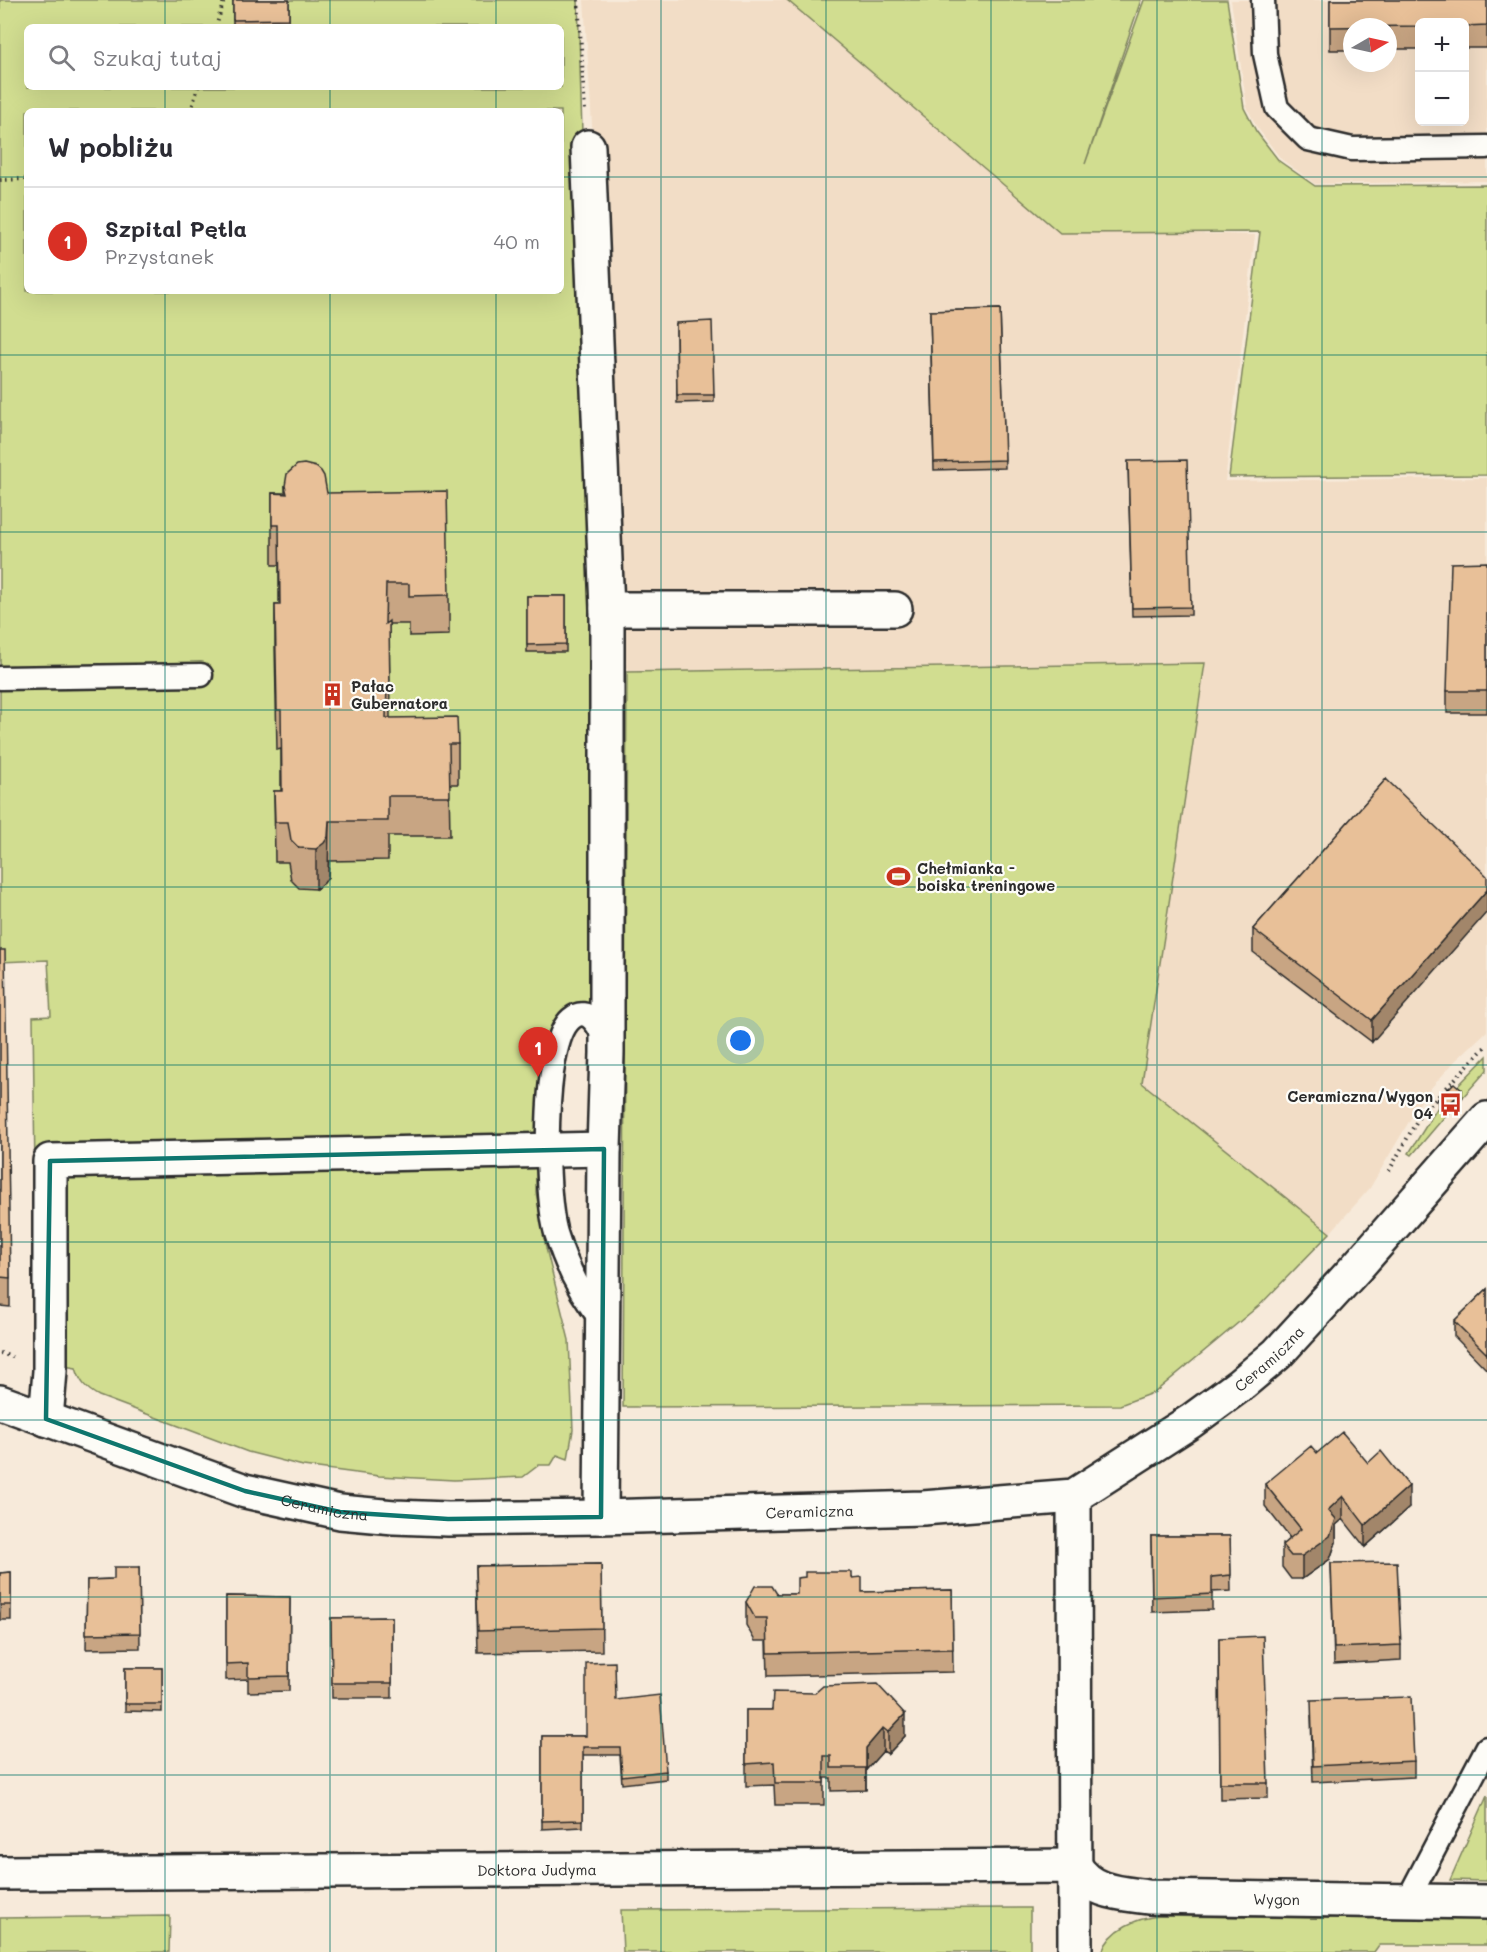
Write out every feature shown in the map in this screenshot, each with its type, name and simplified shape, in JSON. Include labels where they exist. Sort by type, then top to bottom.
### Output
[{"type":"street","points":[[588,147],[607,609],[607,1053],[601,1517]]},
{"type":"street","points":[[607,609],[896,609]]},
{"type":"street","name":"Ceramiczna","points":[[0,1402],[245,1491],[340,1512],[394,1517],[448,1519],[601,1517],[923,1508],[1074,1496],[1191,1420],[1240,1385],[1276,1354],[1349,1276],[1487,1119]]},
{"type":"street","points":[[45,1419],[50,1371],[50,1161],[604,1149]]},
{"type":"street","points":[[1074,1496],[1075,1952]]},
{"type":"street","name":"Doktora Judyma","points":[[0,1873],[1075,1866]]},
{"type":"street","name":"Wygon","points":[[1075,1866],[1083,1878],[1106,1891],[1148,1897],[1487,1902]]},
{"type":"lane","points":[[1263,0],[1265,54],[1277,108],[1308,139],[1352,149],[1487,147]]},
{"type":"lane","points":[[0,678],[201,675]]},
{"type":"lane","points":[[603,1322],[578,1287],[555,1230],[551,1206],[549,1150],[551,1079],[555,1051],[571,1018],[580,1014],[590,1016],[602,1032],[607,1053]]},
{"type":"lane","points":[[1407,1901],[1487,1748]]},
{"type":"path","points":[[217,24],[224,0]]},
{"type":"path","points":[[578,0],[588,147]]},
{"type":"path","points":[[191,108],[197,90]]},
{"type":"path","points":[[0,180],[24,179]]},
{"type":"path","points":[[1385,1178],[1419,1117],[1487,1045]]},
{"type":"path","points":[[0,1353],[50,1371]]},
{"type":"highlighted area","points":[[604,1149],[601,1517],[448,1519],[340,1512],[245,1491],[46,1419],[50,1161]]},
{"type":"shaded area","points":[[584,0],[787,0],[1060,233],[1255,235],[1225,481],[1487,478],[1487,1031],[1455,1061],[1424,1096],[1370,1188],[1330,1233],[1142,1083],[1205,663],[627,672]]},
{"type":"shaded area","points":[[1231,0],[1487,0],[1487,181],[1315,184],[1281,159],[1256,126],[1247,107]]},
{"type":"green space","points":[[0,0],[578,0],[592,465],[598,1006],[574,1006],[548,1038],[538,1082],[536,1192],[546,1248],[569,1340],[573,1430],[568,1459],[557,1455],[551,1465],[539,1465],[523,1477],[454,1480],[379,1476],[303,1466],[248,1452],[99,1396],[84,1385],[76,1368],[32,1361],[37,1331],[33,1017],[51,1016],[48,960],[0,962]]},
{"type":"green space","points":[[787,0],[1141,0],[1085,164],[1144,0],[1227,0],[1244,108],[1256,131],[1279,161],[1315,186],[1487,185],[1487,475],[1229,477],[1260,232],[1060,233]]},
{"type":"green space","name":"Chełmianka - boiska treningowe","points":[[1205,663],[1142,1083],[1330,1233],[1262,1303],[1155,1392],[1120,1405],[623,1407],[627,672]]},
{"type":"green space","points":[[1487,1056],[1487,1070],[1462,1098],[1454,1090]]},
{"type":"green space","points":[[1438,1107],[1446,1115],[1412,1155],[1409,1153]]},
{"type":"green space","points":[[1487,1796],[1487,1881],[1450,1880]]},
{"type":"green space","points":[[1030,1908],[1030,1952],[623,1952],[621,1910]]},
{"type":"green space","points":[[170,1916],[169,1952],[0,1952],[0,1918]]},
{"type":"green space","points":[[1160,1916],[1487,1920],[1487,1945],[1379,1945],[1374,1952],[1102,1952],[1112,1937],[1126,1926],[1142,1919]]},
{"type":"building","points":[[233,0],[289,0],[289,19],[233,20]]},
{"type":"building","points":[[1330,0],[1487,0],[1487,25],[1469,26],[1469,18],[1415,18],[1415,26],[1397,26],[1397,18],[1343,18],[1343,27],[1330,27]]},
{"type":"building","points":[[1000,309],[1005,460],[934,462],[930,311]]},
{"type":"building","points":[[712,321],[714,395],[677,395],[676,323]]},
{"type":"building","points":[[1187,460],[1191,607],[1132,608],[1128,461]]},
{"type":"building","name":"Pałac Gubernatora","points":[[304,464],[321,471],[327,493],[447,491],[449,595],[409,596],[409,584],[386,584],[385,624],[389,621],[390,690],[387,687],[386,718],[457,717],[458,744],[449,744],[450,796],[388,796],[388,821],[329,821],[328,837],[316,849],[299,848],[291,840],[288,822],[275,822],[274,791],[282,791],[281,710],[277,710],[275,605],[280,605],[279,525],[272,525],[272,493],[287,494],[285,486],[287,474],[297,465]]},
{"type":"building","points":[[1487,562],[1487,691],[1447,691],[1451,563]]},
{"type":"building","points":[[527,596],[566,596],[566,644],[527,645]]},
{"type":"building","points":[[1386,779],[1487,876],[1487,890],[1372,1020],[1253,929]]},
{"type":"building","points":[[0,950],[5,950],[10,1278],[0,1277]]},
{"type":"building","points":[[1454,1083],[1462,1090],[1446,1108],[1438,1099]]},
{"type":"building","points":[[1487,1289],[1487,1354],[1454,1321]]},
{"type":"building","points":[[1342,1432],[1368,1463],[1381,1451],[1409,1486],[1365,1525],[1343,1496],[1328,1510],[1336,1519],[1330,1536],[1302,1556],[1291,1556],[1282,1545],[1301,1529],[1265,1484],[1311,1446],[1317,1453]]},
{"type":"building","points":[[1151,1536],[1230,1536],[1231,1575],[1212,1577],[1212,1594],[1152,1597]]},
{"type":"building","points":[[1397,1562],[1401,1645],[1334,1648],[1331,1563]]},
{"type":"building","points":[[601,1564],[602,1628],[478,1631],[476,1566]]},
{"type":"building","points":[[114,1567],[139,1567],[140,1633],[86,1634],[87,1580],[114,1579]]},
{"type":"building","points":[[11,1572],[11,1605],[0,1605],[0,1573]]},
{"type":"building","points":[[805,1572],[852,1572],[852,1578],[862,1577],[862,1592],[952,1590],[953,1649],[768,1653],[767,1618],[755,1618],[746,1602],[755,1586],[772,1586],[777,1594],[797,1594],[797,1578],[805,1577]]},
{"type":"building","points":[[226,1596],[290,1597],[289,1676],[248,1677],[248,1663],[226,1664]]},
{"type":"building","points":[[392,1617],[392,1683],[332,1683],[331,1618]]},
{"type":"building","points":[[1263,1636],[1268,1783],[1220,1783],[1219,1638]]},
{"type":"building","points":[[615,1662],[616,1700],[660,1695],[666,1771],[622,1776],[620,1747],[583,1747],[583,1820],[542,1821],[542,1736],[586,1736],[586,1663]]},
{"type":"building","points":[[125,1668],[162,1668],[162,1704],[125,1704]]},
{"type":"building","points":[[877,1684],[905,1714],[888,1732],[883,1728],[866,1748],[866,1768],[831,1768],[831,1756],[824,1756],[824,1783],[775,1783],[774,1762],[746,1764],[746,1710],[772,1710],[773,1692],[815,1693],[823,1686]]},
{"type":"building","points":[[1411,1697],[1414,1761],[1313,1766],[1311,1700]]},
{"type":"place","name":"Pałac Gubernatora","points":[[333,695]]},
{"type":"place","name":"Chełmianka - boiska treningowe","points":[[899,877]]},
{"type":"place","name":"Szpital Pętla","points":[[538,1077]]},
{"type":"place","name":"Ceramiczna/Wygon 04","points":[[1451,1105]]}]
